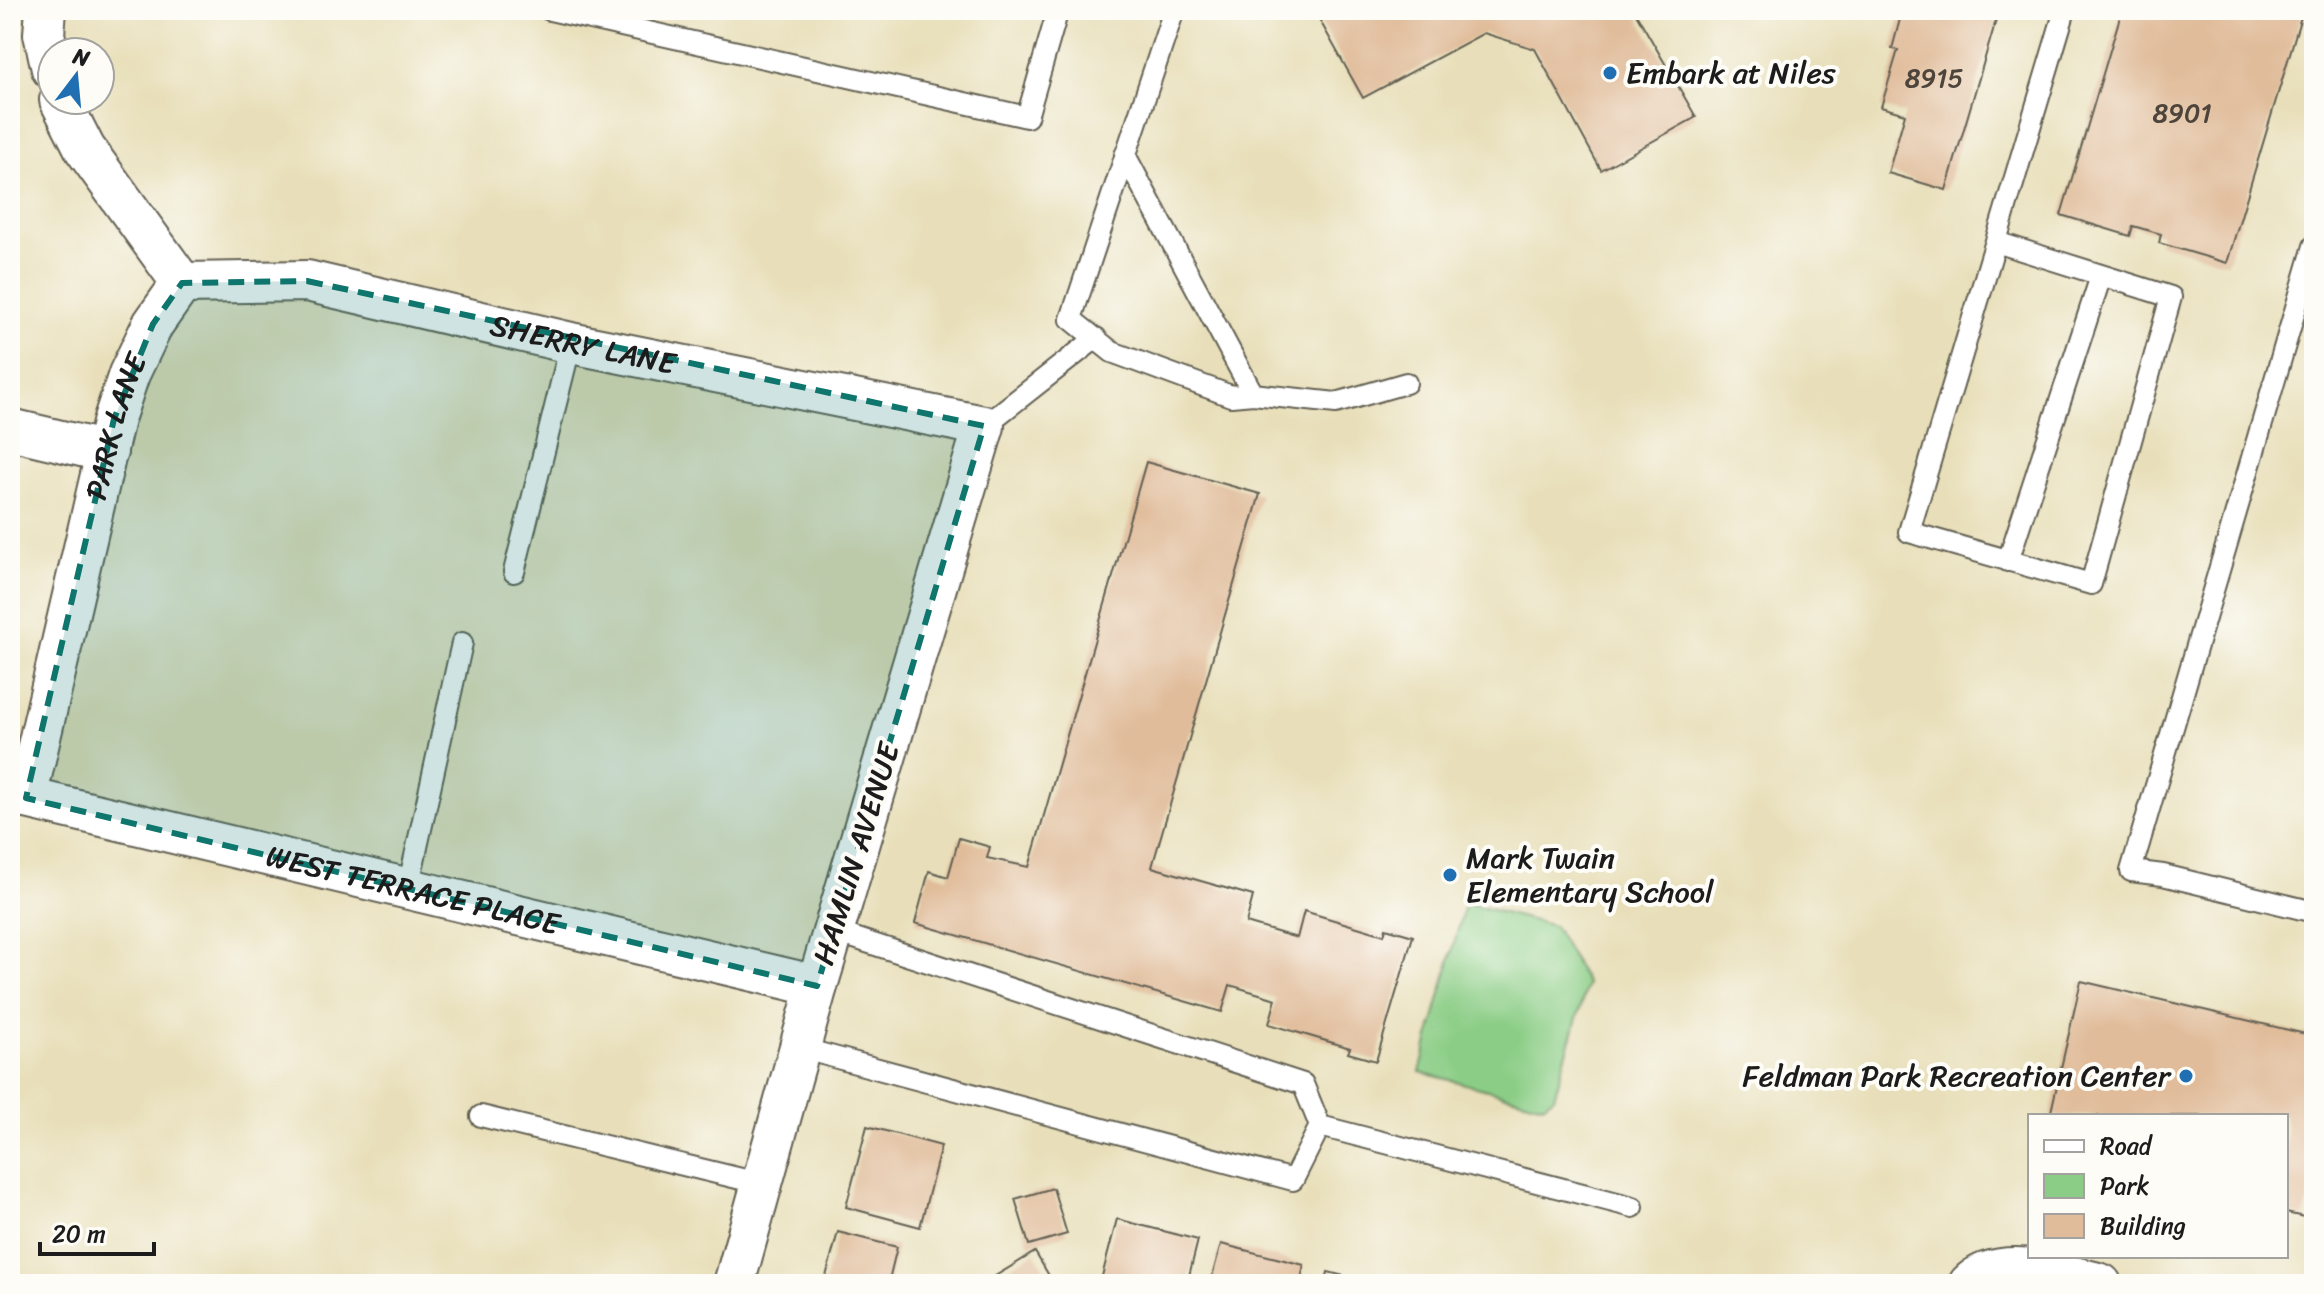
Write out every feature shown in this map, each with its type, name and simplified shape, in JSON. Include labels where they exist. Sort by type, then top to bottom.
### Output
[{"type":"street","points":[[44,36],[46,10]]},
{"type":"street","points":[[68,116],[85,149],[182,283]]},
{"type":"street","name":"SHERRY LANE","points":[[182,283],[307,281],[571,343],[984,426]]},
{"type":"street","name":"PARK LANE","points":[[18,796],[114,419],[129,374],[153,324],[182,283]]},
{"type":"street","name":"HAMLIN AVENUE","points":[[734,1284],[833,931],[984,426]]},
{"type":"street","points":[[10,429],[107,452]]},
{"type":"street","name":"WEST TERRACE PLACE","points":[[18,796],[817,986]]},
{"type":"street","points":[[1973,1280],[2006,1269],[2042,1270],[2101,1284]]},
{"type":"lane","points":[[550,10],[1027,117],[1054,11]]},
{"type":"lane","points":[[1174,10],[1071,319],[1112,352],[1231,396],[1253,394],[1336,403],[1406,383]]},
{"type":"lane","points":[[1996,242],[2171,297],[2091,584],[1909,532],[2065,10]]},
{"type":"lane","points":[[1125,155],[1253,394]]},
{"type":"lane","points":[[2314,246],[2131,871],[2163,875],[2314,912]]},
{"type":"lane","points":[[2008,561],[2101,276]]},
{"type":"lane","points":[[984,426],[1096,338]]},
{"type":"lane","points":[[514,572],[571,343]]},
{"type":"lane","points":[[408,888],[462,643]]},
{"type":"lane","points":[[800,1048],[1293,1180],[1320,1126],[1303,1084],[833,931]]},
{"type":"lane","points":[[481,1116],[762,1184]]},
{"type":"lane","points":[[1320,1126],[1633,1207]]},
{"type":"highlighted area","points":[[307,281],[984,426],[817,986],[26,798],[114,419],[153,324],[182,283]]},
{"type":"green space","points":[[1465,903],[1554,926],[1587,984],[1554,1097],[1543,1105],[1420,1072]]},
{"type":"building","name":"Embark at Niles","points":[[1314,10],[1634,10],[1696,117],[1601,170],[1535,49],[1484,33],[1363,98]]},
{"type":"building","points":[[1893,10],[1999,10],[1946,190],[1888,173],[1905,114],[1881,107],[1898,50],[1892,49],[1900,19],[1891,17]]},
{"type":"building","points":[[2122,10],[2303,10],[2227,263],[2159,243],[2161,234],[2133,226],[2130,236],[2061,215]]},
{"type":"building","points":[[1146,462],[1260,494],[1152,867],[1253,896],[1246,923],[1297,938],[1304,911],[1384,935],[1386,928],[1413,936],[1376,1061],[1348,1053],[1350,1048],[1269,1024],[1276,999],[1230,985],[1222,1012],[915,923],[929,871],[948,877],[959,838],[990,847],[987,858],[1029,867]]},
{"type":"building","name":"Feldman Park Recreation Center","points":[[2081,981],[2314,1036],[2314,1173],[2304,1217],[2288,1213],[2288,1114],[2050,1114]]},
{"type":"building","points":[[867,1126],[941,1146],[920,1227],[846,1207]]},
{"type":"building","points":[[1053,1188],[1067,1234],[1029,1245],[1015,1199]]},
{"type":"building","points":[[1117,1219],[1198,1240],[1187,1284],[1100,1284]]},
{"type":"building","points":[[838,1232],[897,1247],[888,1284],[824,1284]]},
{"type":"building","points":[[1221,1244],[1304,1265],[1300,1284],[1210,1284]]},
{"type":"building","points":[[1035,1252],[1054,1284],[982,1284]]},
{"type":"building","points":[[1328,1272],[1373,1283],[1373,1284],[1325,1284]]},
{"type":"place","name":"Embark at Niles","points":[[1610,73]]},
{"type":"place","name":"Mark Twain Elementary School","points":[[1450,875]]},
{"type":"place","name":"Feldman Park Recreation Center","points":[[2186,1076]]}]
